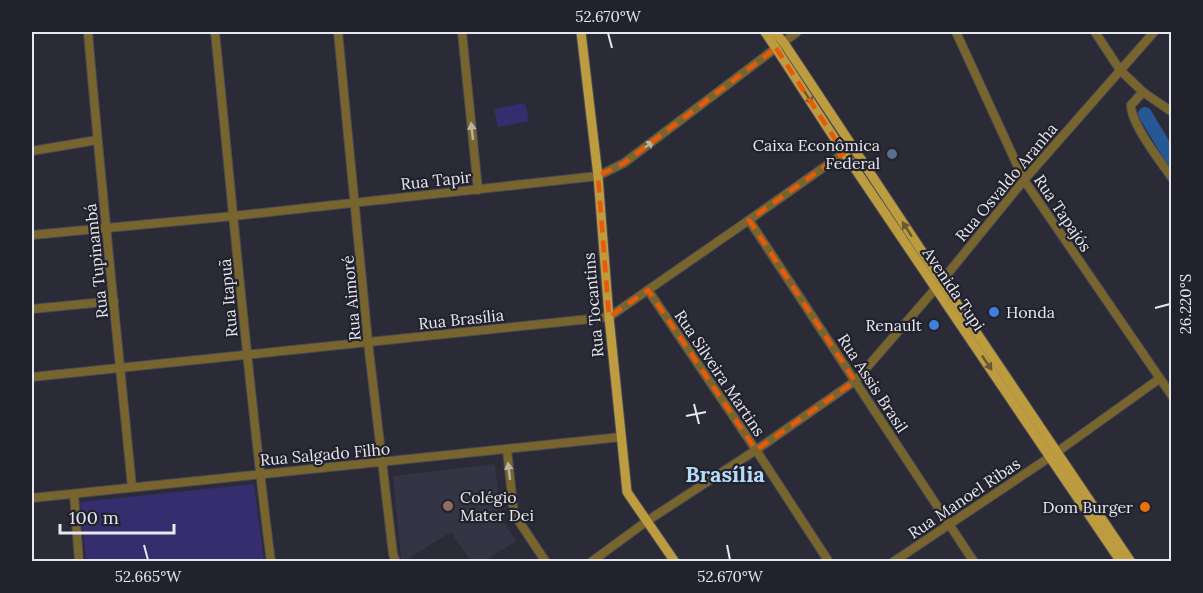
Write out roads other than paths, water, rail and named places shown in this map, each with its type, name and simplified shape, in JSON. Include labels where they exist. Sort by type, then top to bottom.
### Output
[{"type":"main road","name":"Rua Tocantins","points":[[581,32],[598,176],[609,317],[627,492],[675,561]]},
{"type":"main road","name":"Avenida Tupi","points":[[765,32],[780,45],[942,280],[1121,561]]},
{"type":"main road","name":"Avenida Tupi","points":[[775,32],[780,45],[844,153],[936,288],[1131,561]]},
{"type":"street","name":"Rua Tupinambá","points":[[88,32],[132,487]]},
{"type":"street","name":"Rua Itapuã","points":[[215,32],[247,355],[271,561]]},
{"type":"street","name":"Rua Aimoré","points":[[338,32],[381,462],[393,554],[396,561]]},
{"type":"street","points":[[462,32],[478,190]]},
{"type":"street","name":"Rua Tapir","points":[[32,235],[234,216],[598,176],[624,163],[797,32]]},
{"type":"street","name":"Rua Tapajós","points":[[956,32],[1024,180],[1172,396]]},
{"type":"street","points":[[1095,32],[1120,70],[1143,92],[1172,112]]},
{"type":"street","name":"Rua Osvaldo Aranha","points":[[591,561],[855,381],[936,288],[1024,180],[1154,32]]},
{"type":"street","points":[[1143,92],[1131,105],[1131,112],[1172,178]]},
{"type":"street","points":[[32,151],[97,140]]},
{"type":"street","name":"Rua Brasília","points":[[32,377],[609,317],[844,153]]},
{"type":"street","name":"Rua Assis Brasil","points":[[749,220],[974,561]]},
{"type":"street","name":"Rua Silveira Martins","points":[[648,290],[830,561]]},
{"type":"street","points":[[32,309],[114,301]]},
{"type":"street","name":"Rua Manoel Ribas","points":[[893,561],[1054,454],[1159,379]]},
{"type":"street","name":"Rua Salgado Filho","points":[[32,498],[621,437]]},
{"type":"street","points":[[507,450],[514,514],[546,561]]},
{"type":"street","points":[[74,494],[79,561]]},
{"type":"waterway","points":[[1145,114],[1172,159]]},
{"type":"place","name":"Caixa Econômica Federal","points":[[892,154]]},
{"type":"place","name":"Honda","points":[[994,312]]},
{"type":"place","name":"Renault","points":[[934,325]]},
{"type":"place","name":"Colégio Mater Dei","points":[[448,506]]},
{"type":"place","name":"Dom Burger","points":[[1145,507]]},
{"type":"district","name":"Brasília","points":[[725,474]]}]
